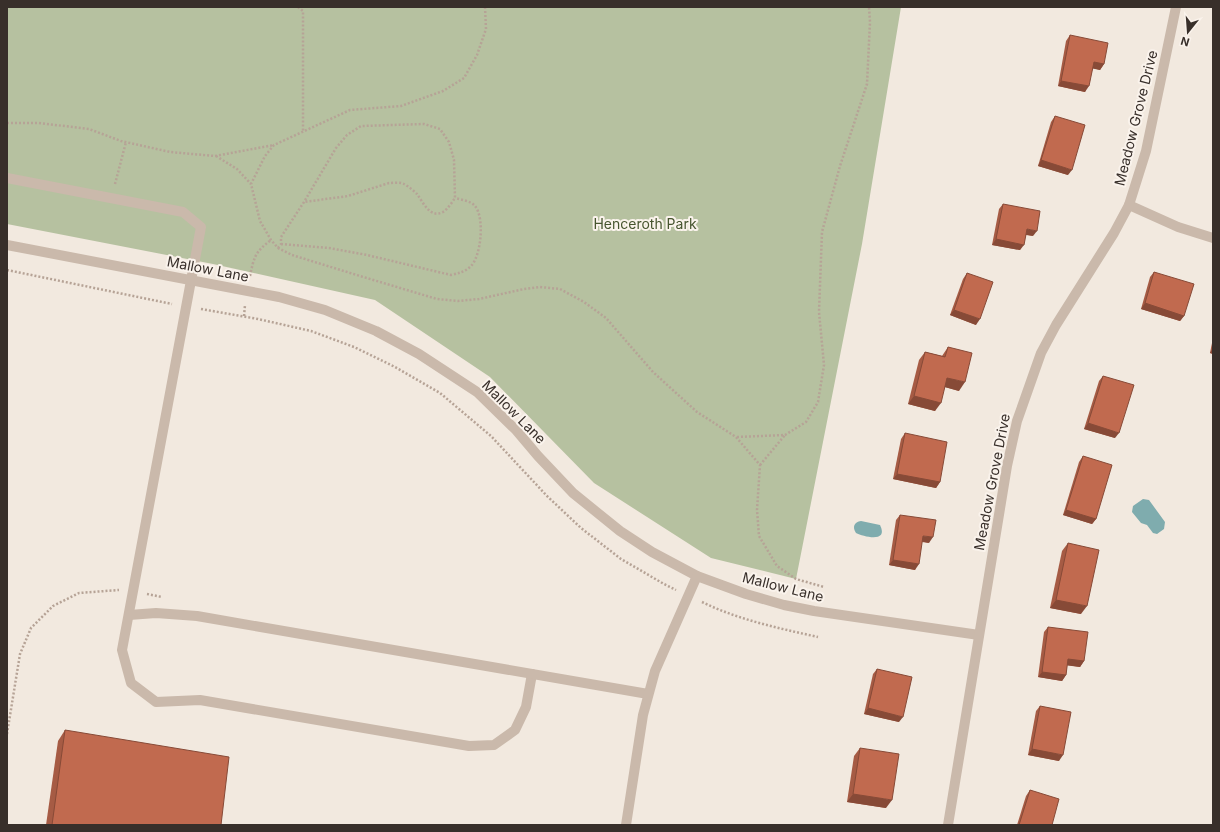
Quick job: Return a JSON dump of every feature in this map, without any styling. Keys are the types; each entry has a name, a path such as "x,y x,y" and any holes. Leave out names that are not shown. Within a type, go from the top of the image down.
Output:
{"street":[{"name":"Meadow Grove Drive","path":"948,825 1007,466 1018,421 1041,353 1056,325 1114,233 1129,205 1146,151 1176,7"},
{"path":"7,178 183,212 201,227 122,650 131,683 156,702 200,700 469,746 494,745 515,730 526,707 532,674"},
{"path":"1129,205 1178,227 1213,238"},
{"name":"Mallow Lane","path":"7,245 279,297 325,310 376,331 419,354 477,392 516,430 573,493 620,531 652,552 697,576 746,594 784,605 814,611 979,634"},
{"path":"626,825 643,715 648,694 658,663 697,576"},
{"path":"129,615 156,613 197,616 648,694"}],"path":[{"path":"298,7 303,12 303,132"},
{"path":"7,123 39,123 88,129 126,142 170,152 215,156 274,145 350,110 401,106 443,91 464,78 477,55 486,29 485,7"},
{"path":"824,587 796,579 778,566 759,536 757,510 760,465 785,435 806,422 818,402 824,365 819,312 822,232 840,166 867,84 870,22 869,7"},
{"path":"278,248 281,244 281,237 336,148 346,135 361,126 424,124 440,129 450,142 454,160 456,198 444,212 437,214 430,211 416,193 405,184 389,183 348,196 304,202"},
{"path":"112,198 126,142"},
{"path":"251,184 265,156 274,145"},
{"path":"215,156 237,169 251,184 260,221 271,240 278,248 292,255 438,299 458,301 479,299 540,287 560,289 584,302 606,318 653,372 697,412 736,437 760,465"},
{"path":"281,244 329,248 451,274 464,272 472,265 479,248 482,230 475,206 469,202 456,198"},
{"path":"7,270 258,319 312,331 354,347 396,367 440,393 491,436 547,496 581,528 621,559 664,584 715,609 744,619 818,637"},
{"path":"736,437 785,435"},
{"path":"7,734 20,654 31,628 53,606 79,593 116,589 164,597"}],"green space":[{"name":"Henceroth Park","path":"7,7 901,7 862,244 796,579 711,558 594,483 490,377 375,300 213,264 7,224"}],"water":[{"path":"1143,499 1149,500 1165,522 1164,529 1157,534 1153,533 1147,525 1141,523 1132,512 1133,506"},
{"path":"861,521 880,525 882,531 881,534 874,537 869,537 856,533 854,525"}],"building":[{"path":"1070,35 1108,43 1104,64 1094,62 1089,86 1061,81"},
{"path":"1055,116 1085,125 1072,170 1041,160"},
{"path":"1003,204 1040,211 1037,231 1027,229 1024,245 996,239"},
{"path":"1154,272 1194,284 1184,316 1145,303"},
{"path":"967,273 993,282 980,319 954,310"},
{"path":"948,347 972,353 965,382 947,378 941,403 914,396 925,352 945,357"},
{"path":"1103,376 1134,385 1119,433 1088,423"},
{"path":"905,433 947,442 940,482 897,474"},
{"path":"1083,456 1112,465 1096,519 1066,510"},
{"path":"900,515 936,520 933,537 923,536 919,564 893,560"},
{"path":"1068,543 1099,550 1087,606 1056,600"},
{"path":"1048,627 1088,632 1084,661 1068,659 1066,675 1042,672"},
{"path":"877,669 912,677 903,717 868,708"},
{"path":"1040,706 1071,712 1063,755 1032,749"},
{"path":"65,730 229,757 221,825 52,825"},
{"path":"860,748 899,754 892,800 853,794"},
{"path":"1030,790 1059,799 1052,825 1019,825"}]}
